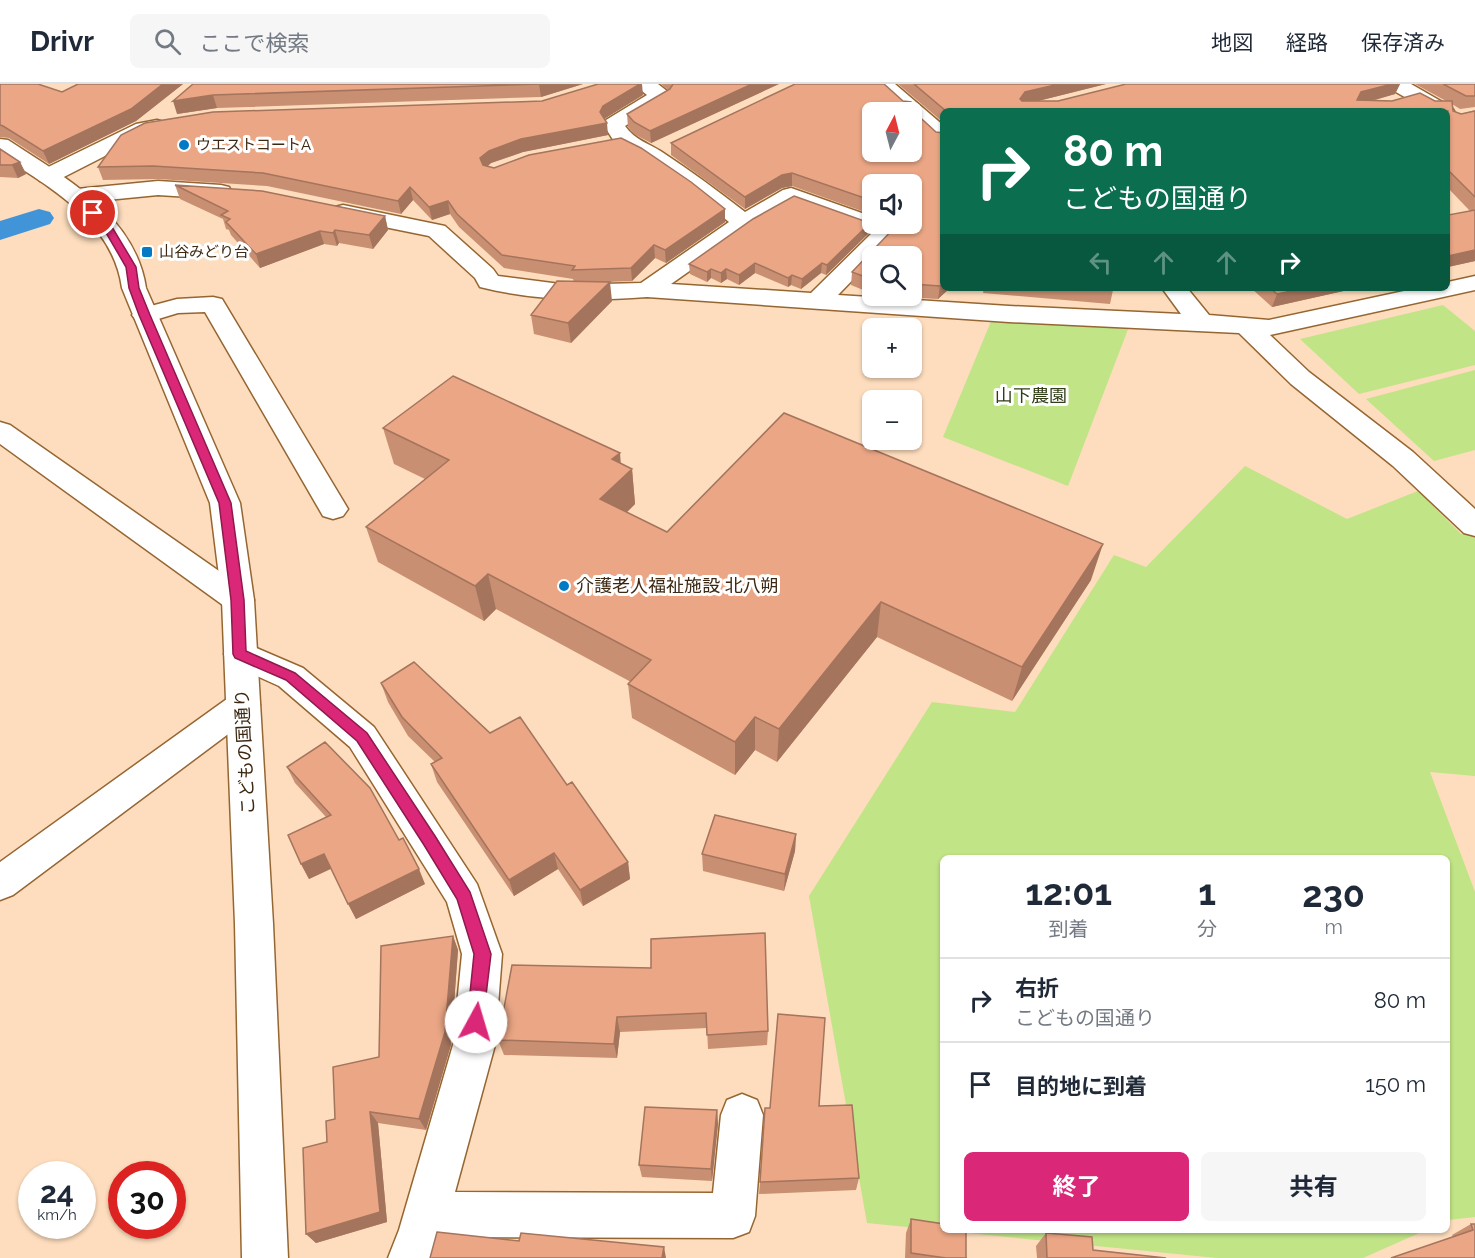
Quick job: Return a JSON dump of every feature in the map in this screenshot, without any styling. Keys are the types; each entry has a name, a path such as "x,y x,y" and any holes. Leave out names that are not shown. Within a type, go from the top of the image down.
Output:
{"street":[{"path":"643,84 662,95 613,124 625,141 651,154 701,188 744,222"},
{"path":"883,84 940,133"},
{"path":"1396,84 1441,108"},
{"path":"1386,105 1418,96"},
{"path":"48,176 173,114"},
{"path":"603,145 625,141"},
{"name":"こどもの国通り","path":"0,145 77,196 109,229 131,267 134,288 225,503 238,600 254,924 265,1258"},
{"path":"651,154 672,145"},
{"path":"77,196 158,188 245,194"},
{"path":"647,290 744,222 791,195 888,230 817,302"},
{"path":"324,207 437,231 484,274 489,282 531,291 589,294 647,290 1009,314 1201,322 1269,328 1438,291"},
{"path":"1450,288 1475,283"},
{"path":"1176,291 1201,322"},
{"path":"145,315 177,306 213,304 333,509"},
{"path":"1247,327 1300,378 1403,459 1475,526"},
{"path":"0,431 238,600"},
{"path":"240,654 291,677 362,737 464,897 482,954 474,1045 426,1214 411,1258"},
{"path":"0,884 243,705"},
{"path":"426,1214 733,1216 742,1115"}],"green space":[{"path":"1443,305 1475,331 1475,365 1359,394 1300,339"},
{"name":"山下農園","path":"992,319 1130,324 1068,486 943,437"},
{"path":"1475,370 1475,450 1434,461 1366,399"},
{"path":"1245,466 1347,519 1418,491 1461,534 1475,530 1475,776 1430,772 1475,892 1475,1217 1450,1220 1450,855 940,855 940,1230 867,1223 809,896 932,702 1015,712 1114,555 1146,567"},
{"path":"967,1233 1419,1233 1363,1258 1217,1258"}],"building":[{"path":"0,84 38,84 62,92 78,84 163,84 131,109 43,151 0,125"},
{"path":"193,84 541,84 213,95 173,101"},
{"path":"598,84 640,84 603,106 600,112 607,123 521,139 489,151 480,158 483,165 494,168 529,155 621,138 641,148 691,182 725,209 665,250 654,245 631,268 572,270 575,266 502,255 457,214 448,201 429,207 410,187 398,201 263,173 153,166 98,167 121,135 145,123 213,112 542,101"},
{"path":"673,84 752,84 650,131 634,122 627,114 670,89"},
{"path":"795,84 884,84 903,101 911,102 862,102 862,162 922,162 922,119 936,132 940,132 940,286 922,285 922,246 877,246 888,234 922,234 922,174 862,174 862,197 792,173 782,175 745,197 671,143"},
{"path":"914,84 1059,84 1025,92 1020,99 1022,101 1058,101 1126,84 1392,84 1361,92 1357,100 1392,101 1420,93 1435,101 1452,101 1453,111 1461,114 1475,111 1475,197 1450,172 1450,108 942,108"},
{"path":"1443,84 1475,84 1475,96 1466,96"},
{"path":"0,149 20,162 0,165"},
{"path":"175,185 262,191 385,216 369,235 335,230 333,233 320,231 256,254 226,222 230,219 221,215 228,211"},
{"path":"794,196 862,220 862,231 827,265 822,263 802,279 792,275 788,278 755,263 739,275 726,269 721,273 711,269 707,272 689,264 753,219"},
{"path":"1475,210 1475,250 1450,256 1450,215"},
{"path":"862,262 862,276 852,272"},
{"path":"557,281 610,282 568,323 531,315"},
{"path":"1274,291 1291,291 1277,294"},
{"path":"453,376 620,453 612,459 632,469 600,499 667,532 784,413 862,445 862,450 874,450 1103,544 1022,667 881,602 779,729 755,717 735,742 628,684 651,660 488,574 475,586 366,527 449,460 383,428"},
{"path":"414,662 490,733 520,717 567,785 572,782 628,862 580,890 554,853 509,880 431,764 442,758 402,717 381,683"},
{"path":"325,742 370,788 399,840 403,838 419,869 348,904 324,854 301,864 288,835 331,815 287,767"},
{"path":"715,815 796,834 785,874 702,854"},
{"path":"765,933 768,1031 707,1035 706,1013 617,1017 614,1044 498,1040 512,965 651,968 651,939"},
{"path":"453,936 445,1032 419,1119 370,1112 380,1212 306,1234 303,1148 327,1142 326,1121 335,1119 333,1067 379,1057 381,946"},
{"path":"778,1014 825,1018 819,1106 852,1105 859,1178 760,1182 765,1108 770,1108"},
{"path":"645,1107 717,1110 711,1169 639,1165"},
{"path":"911,1219 940,1223 940,1233 966,1233 966,1258 946,1258 911,1253"},
{"path":"1471,1224 1475,1224 1475,1258 1391,1258 1473,1230"},
{"path":"437,1232 519,1241 521,1233 664,1247 662,1258 430,1258"},
{"path":"1046,1233 1092,1237 1093,1250 1166,1258 1047,1258"}],"waterway":[{"path":"0,231 39,218"}],"place":[{"name":"ウエストコートA","path":"184,145"},
{"name":"山谷みどり台","path":"147,252"},
{"name":"介護老人福祉施設 北八朔","path":"564,586"}],"route":[{"path":"93,213 109,229 131,267 134,288 225,503 238,600 240,654 291,677 362,737 430,840 464,897 482,954 476,1022"}]}
